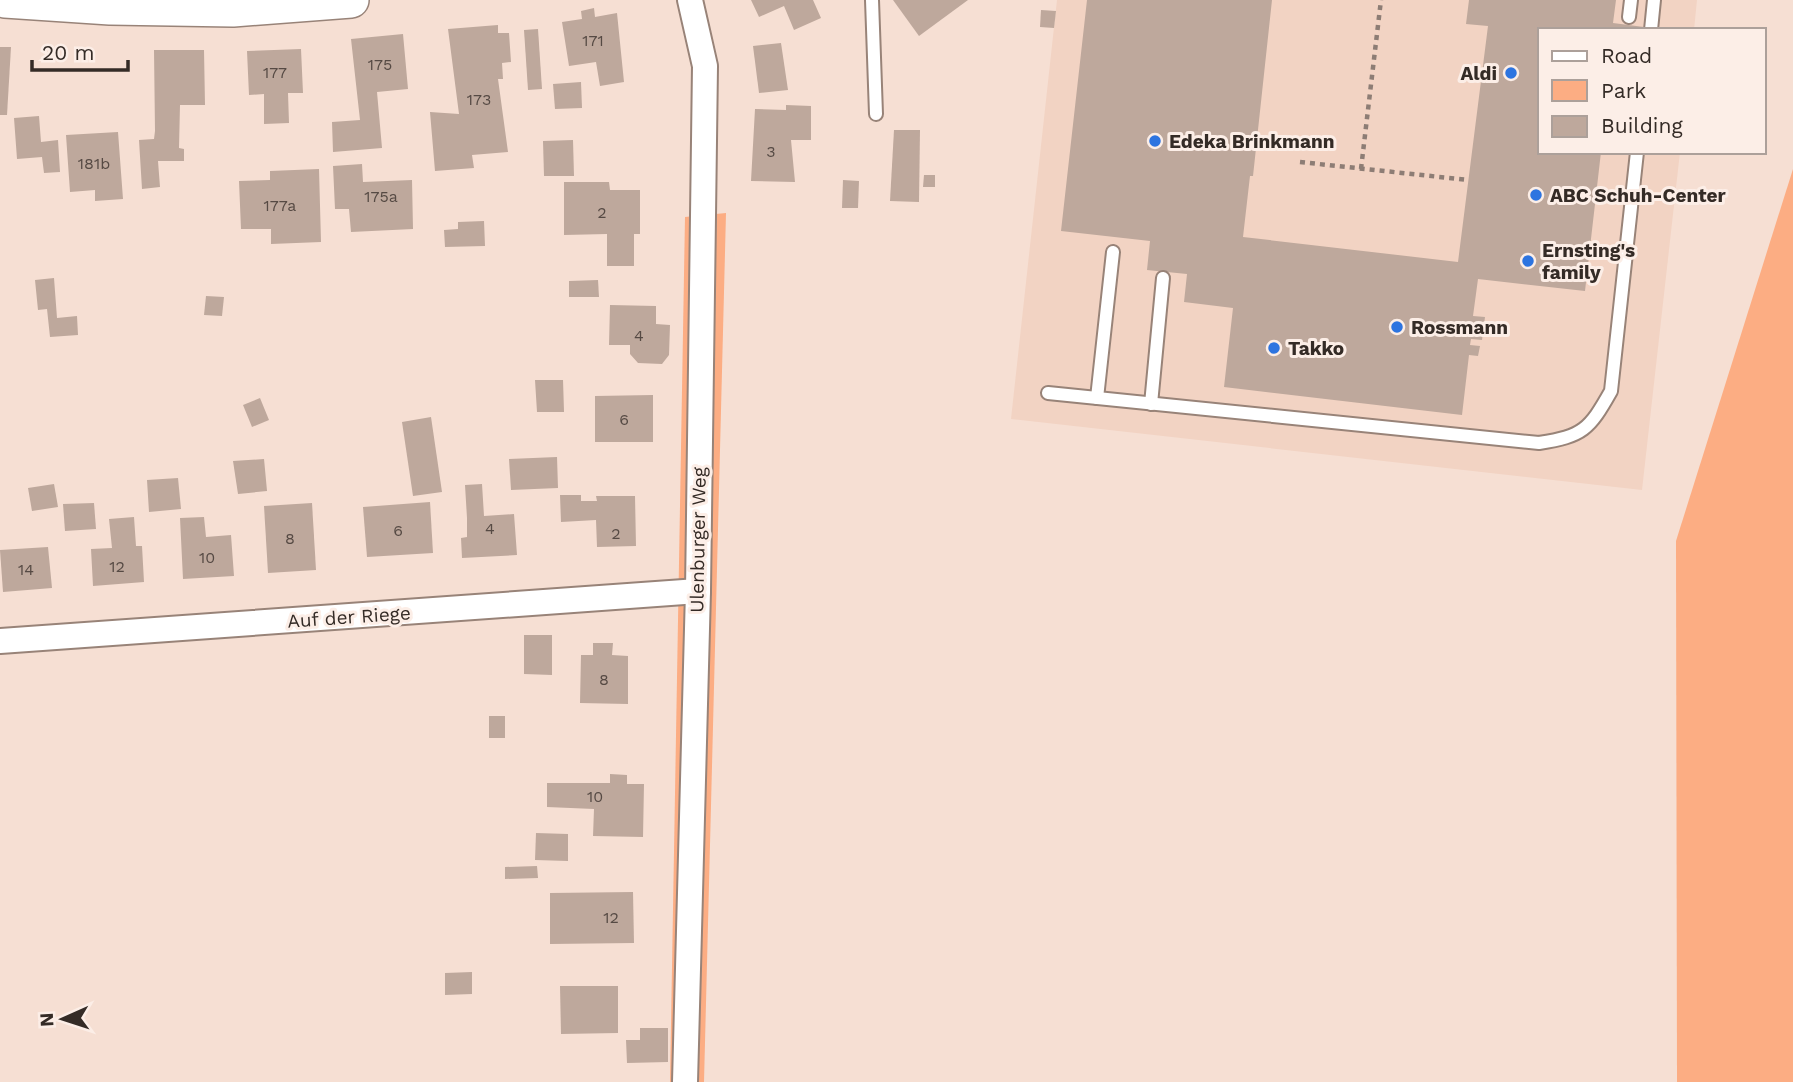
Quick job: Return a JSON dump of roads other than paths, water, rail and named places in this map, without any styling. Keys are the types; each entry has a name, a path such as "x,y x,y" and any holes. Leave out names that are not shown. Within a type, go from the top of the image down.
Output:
{"main road":[{"path":"5,0 110,7 233,9 334,1"}],"street":[{"name":"Ulenburger Weg","path":"685,1082 698,591 705,66 690,0"},
{"name":"Auf der Riege","path":"0,640 698,591"}],"lane":[{"path":"872,0 876,114"},
{"path":"1629,17 1631,0"},
{"path":"1651,28 1654,0"},
{"path":"1048,393 1539,443 1573,438 1597,417 1611,391 1637,154"},
{"path":"1097,398 1113,252"},
{"path":"1151,404 1163,278"}],"place":[{"name":"Aldi","path":"1511,73"},
{"name":"Edeka Brinkmann","path":"1155,141"},
{"name":"ABC Schuh-Center","path":"1536,195"},
{"name":"Ernsting's family","path":"1528,261"},
{"name":"Rossmann","path":"1397,327"},
{"name":"Takko","path":"1274,348"}]}
